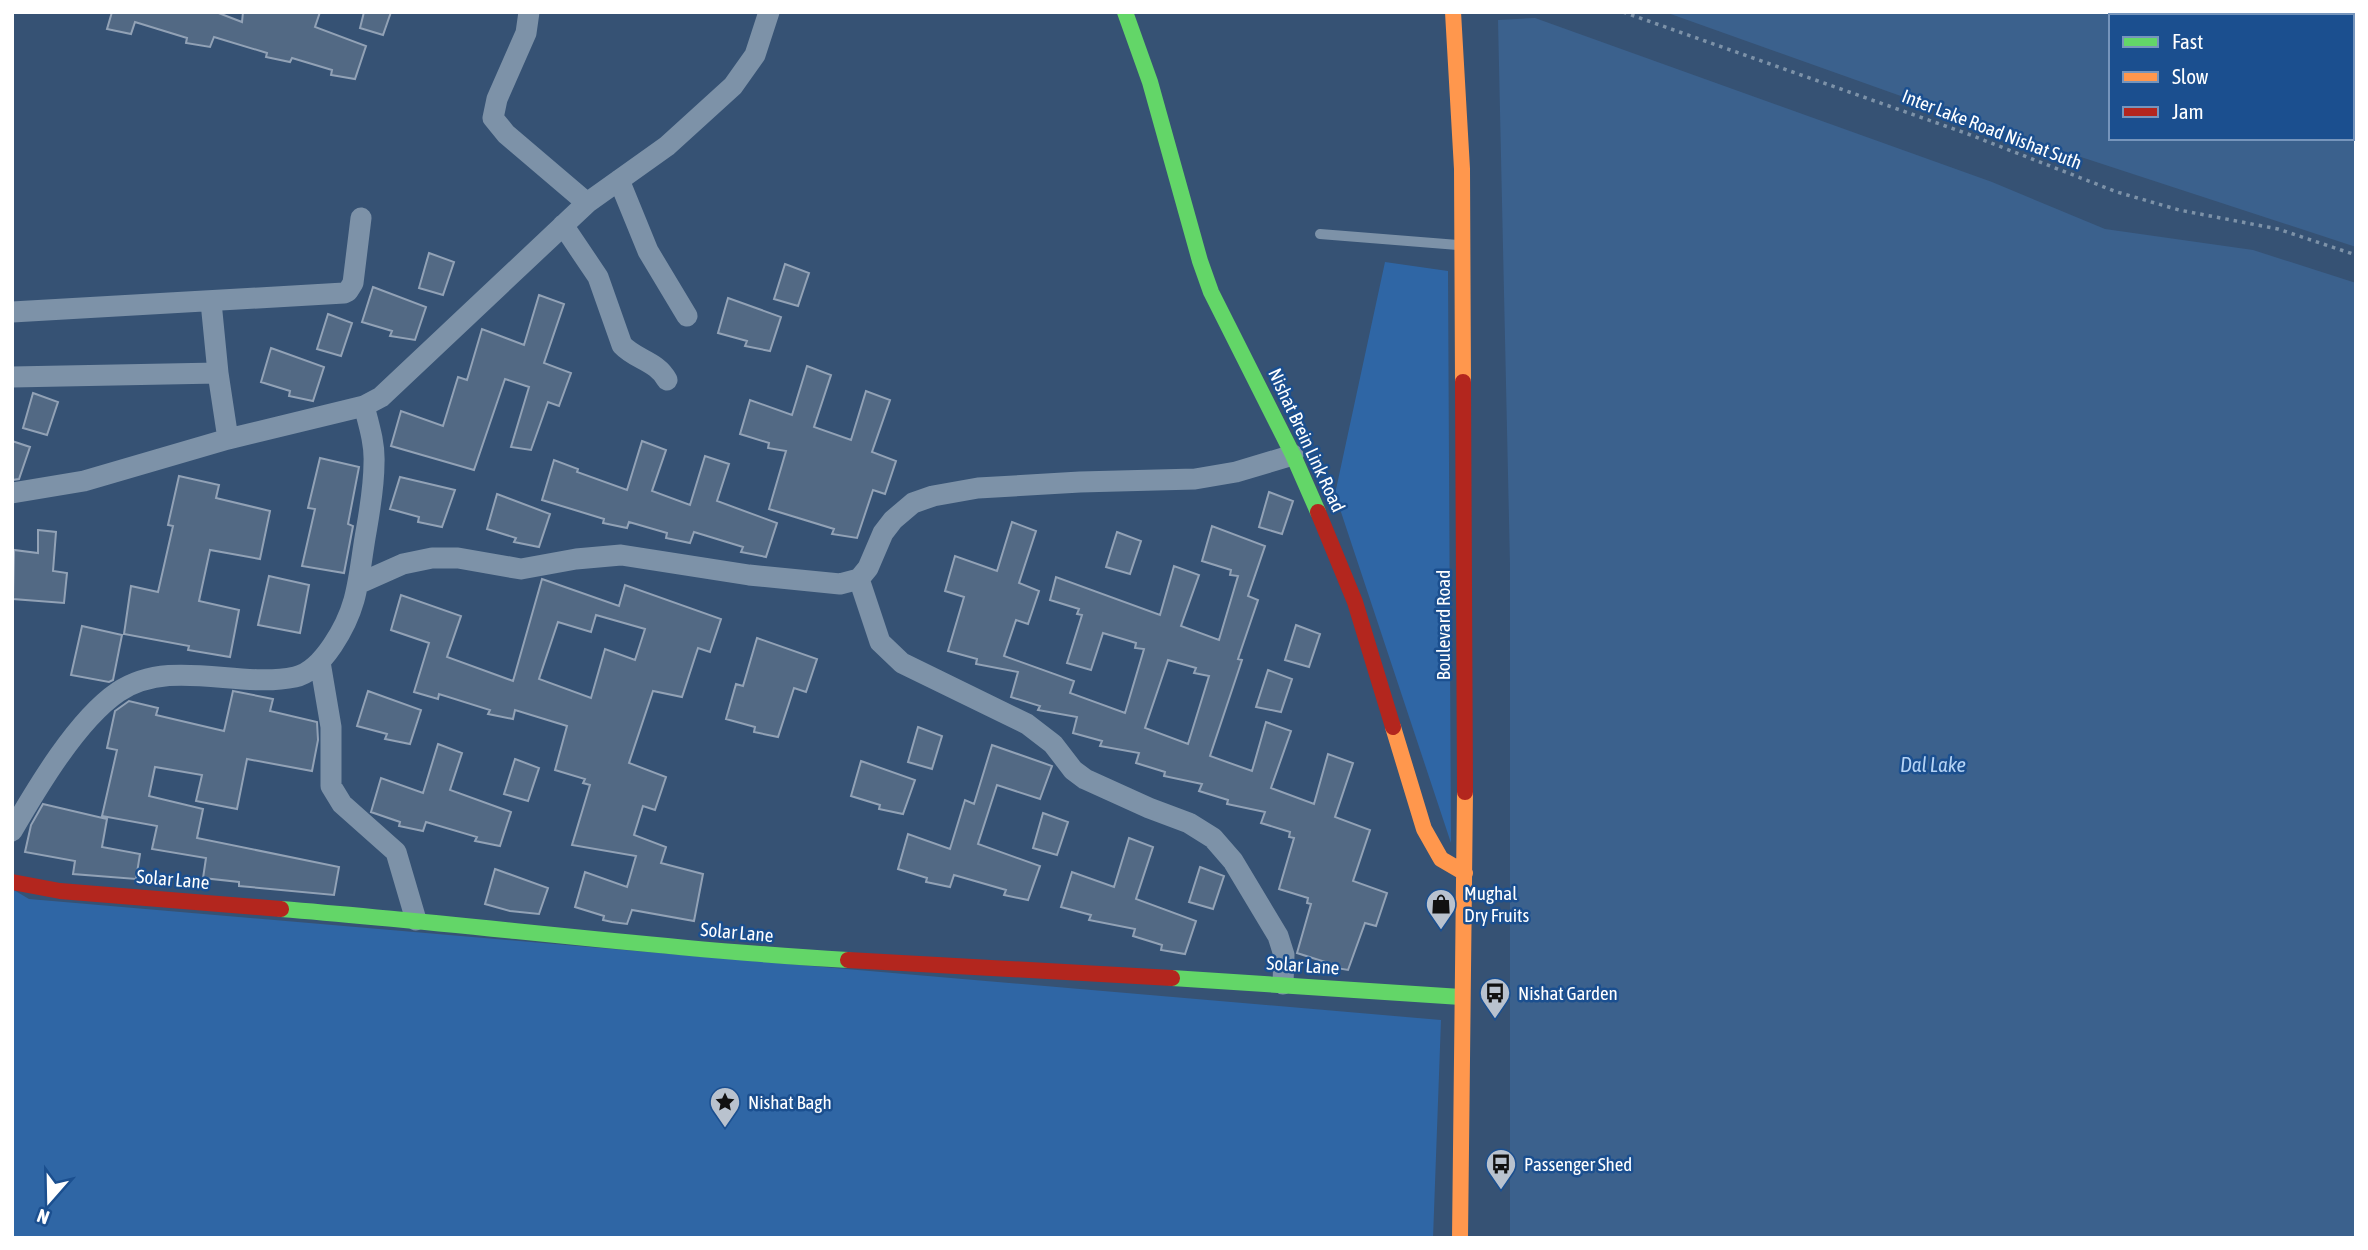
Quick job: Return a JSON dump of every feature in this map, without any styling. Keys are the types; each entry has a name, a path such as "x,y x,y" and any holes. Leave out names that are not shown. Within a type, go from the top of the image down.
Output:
{"street":[{"path":"529,12 526,33 497,99 493,118 506,134 587,203"},
{"name":"Nishat Brein Link Road","path":"1125,12 1150,82 1211,292 1293,455 1355,602 1424,829 1441,859 1465,873"},
{"name":"Boulevard Road","path":"1452,12 1462,169 1465,873 1461,996 1460,1238"},
{"path":"12,493 84,481 228,439 364,406 387,391 587,203 667,146 733,86 755,55 767,13"},
{"path":"619,180 648,251 687,316"},
{"path":"12,312 339,294 348,291 353,283 361,218"},
{"path":"563,225 598,277 622,345 660,368 667,380"},
{"path":"211,302 228,439"},
{"path":"12,377 218,373"},
{"path":"12,831 68,746 92,716 118,692 151,679 180,675 250,679 298,676 320,662 336,639 354,602 358,584 373,486 374,461 371,432 364,406"},
{"path":"358,584 402,564 432,558 457,558 521,569 576,559 621,555 749,575 840,584 859,579 868,568 883,533 893,520 913,503 933,496 1016,486 1195,479 1236,472 1293,455"},
{"path":"859,579 880,642 902,663 1027,724 1053,744 1073,770 1085,779 1189,823 1213,838 1233,861 1278,936 1284,955 1283,984"},
{"path":"320,662 331,727 331,786 342,804 396,852 416,920"},
{"name":"Solar Lane","path":"12,883 60,891 416,920 740,954 1461,996"}],"lane":[{"path":"1320,234 1461,245"}],"path":[{"name":"Inter Lake Road Nishat Suth","path":"1623,12 1968,134 2117,192 2179,210 2278,229 2356,255"}],"shaded area":[{"path":"1385,262 1448,271 1451,843 1335,494"},
{"name":"Nishat Bagh","path":"12,889 29,899 1441,1020 1433,1238 12,1238"}],"water":[{"path":"1665,12 2356,12 2356,247 1971,121"},
{"name":"Dal Lake","path":"1535,18 1992,182 2105,229 2253,250 2356,283 2356,1238 1510,1238 1510,565 1498,20"}],"building":[{"path":"112,12 216,12 242,22 243,12 320,12 315,27 366,46 355,79 331,75 332,70 292,58 290,62 266,57 267,53 214,37 210,47 186,43 187,38 135,22 131,34 107,29"},
{"path":"364,12 391,12 383,35 360,28"},
{"path":"429,253 454,262 443,295 419,288"},
{"path":"785,264 809,273 798,306 774,299"},
{"path":"373,287 426,307 415,340 390,336 392,331 362,322"},
{"path":"539,295 564,304 544,363 571,373 559,406 548,402 531,450 511,447 529,387 505,379 474,470 391,446 401,411 443,426 458,377 467,380 482,329 524,345"},
{"path":"728,298 781,317 770,351 745,346 747,341 718,333"},
{"path":"328,314 352,323 341,356 317,349"},
{"path":"271,348 324,367 313,401 289,396 290,391 261,382"},
{"path":"807,366 831,375 814,427 851,440 866,391 890,400 872,452 896,461 885,494 873,490 857,538 832,534 834,529 769,509 786,451 768,448 769,443 740,434 750,400 792,415"},
{"path":"33,393 58,402 47,435 23,428"},
{"path":"12,441 30,447 19,479 12,480"},
{"path":"642,441 666,450 652,491 690,505 705,456 729,464 717,501 777,523 766,557 741,552 743,547 694,532 690,543 666,538 667,533 629,522 627,528 603,523 604,519 542,500 554,460 578,469 577,472 627,490"},
{"path":"320,458 359,467 348,524 353,526 344,573 302,566 315,509 308,508"},
{"path":"179,476 219,485 216,498 270,511 260,559 210,550 199,601 239,610 230,657 124,634 131,586 158,592 173,526 168,525"},
{"path":"400,477 455,490 442,527 418,522 419,517 390,509"},
{"path":"1269,492 1293,501 1282,534 1259,527"},
{"path":"497,494 550,514 539,547 514,542 516,538 487,529"},
{"path":"1012,522 1036,531 1019,583 1039,591 1028,624 1016,620 1004,656 1074,681 1070,693 1125,713 1144,649 1135,648 1136,643 1103,633 1091,670 1067,663 1082,615 1077,614 1079,609 1050,600 1056,577 1160,615 1174,566 1199,575 1181,626 1219,640 1238,576 1230,575 1231,570 1202,561 1212,526 1265,546 1248,596 1258,600 1238,659 1242,660 1210,756 1252,771 1266,722 1291,731 1271,788 1314,804 1328,754 1353,763 1335,817 1370,830 1353,881 1387,893 1376,926 1365,923 1348,970 1324,966 1325,962 1297,953 1311,904 1307,903 1308,898 1279,889 1294,838 1289,837 1290,832 1261,823 1265,812 1227,804 1228,800 1199,791 1202,784 1164,776 1165,772 1136,763 1139,753 1100,746 1102,741 1073,733 1077,717 1038,710 1040,706 1011,697 1018,672 976,664 977,659 948,651 964,597 945,591 955,556 997,571","holes":["1168,660 1196,668 1194,673 1209,676 1188,744 1145,728"]},
{"path":"38,530 56,532 53,571 67,573 64,603 13,599 14,550 38,553"},
{"path":"1117,532 1141,541 1130,574 1106,567"},
{"path":"269,576 309,585 300,633 258,625"},
{"path":"542,579 619,606 625,585 721,619 710,652 698,648 682,697 653,691 629,763 666,777 655,810 643,806 634,835 666,847 661,863 703,874 694,921 632,910 627,924 603,920 604,916 575,907 585,872 627,887 636,856 572,845 590,785 583,783 585,779 555,770 567,726 515,710 513,719 488,714 490,710 439,694 438,699 414,692 429,643 391,630 401,595 461,616 447,657 513,681","holes":["596,615 645,629 635,660 605,649 591,698 539,679 558,622 591,632"]},
{"path":"1296,625 1320,634 1309,667 1285,660"},
{"path":"82,626 122,635 113,680 109,682 71,675"},
{"path":"757,638 817,659 806,692 794,688 778,737 754,732 755,727 726,719 736,684 743,686"},
{"path":"1268,670 1292,679 1281,712 1256,707"},
{"path":"233,691 273,699 270,711 317,722 318,740 312,771 247,759 237,809 196,801 202,775 155,767 149,796 203,809 197,838 339,867 334,895 239,886 239,882 203,878 206,858 152,849 157,826 102,816 117,750 107,748 115,711 129,701 158,708 156,715 224,731"},
{"path":"368,691 421,710 410,744 385,739 387,734 357,726"},
{"path":"918,727 942,736 932,769 908,762"},
{"path":"438,744 462,753 450,790 511,812 500,846 475,841 477,837 426,822 423,831 399,826 400,822 371,812 381,778 423,793"},
{"path":"992,745 1052,766 1040,799 997,785 978,844 1040,866 1028,900 1004,895 1006,890 954,875 950,887 926,882 927,878 898,869 908,834 950,849 965,800 974,804"},
{"path":"515,759 539,768 528,801 504,794"},
{"path":"861,761 915,780 903,814 879,809 880,805 851,796"},
{"path":"43,804 107,819 102,847 140,854 136,879 73,874 75,861 25,852 31,825"},
{"path":"1043,813 1068,822 1057,855 1033,848"},
{"path":"1129,838 1153,847 1136,899 1196,921 1185,954 1161,950 1162,945 1133,936 1135,929 1089,920 1091,915 1061,907 1072,872 1114,887"},
{"path":"1200,867 1224,876 1213,909 1189,902"},
{"path":"495,869 548,888 539,914 510,911 485,904"}],"traffic: fast":[{"path":"1125,12 1150,82 1211,292 1293,455 1318,512"},
{"path":"281,909 706,950 848,960"},
{"path":"1172,978 1461,997"}],"traffic: slow":[{"path":"1453,12 1462,169 1463,382"},
{"path":"1393,727 1424,829 1441,859 1465,873"},
{"path":"1460,1238 1465,792"}],"traffic: jam":[{"path":"1463,382 1465,792"},
{"path":"1318,512 1355,602 1393,727"},
{"path":"12,882 60,891 281,909"},
{"path":"848,960 1172,978"}],"place":[{"name":"Mughal Dry Fruits","path":"1441,931"},
{"name":"Nishat Garden","path":"1495,1020"},
{"name":"Nishat Bagh","path":"725,1129"},
{"name":"Passenger Shed","path":"1501,1191"}]}
